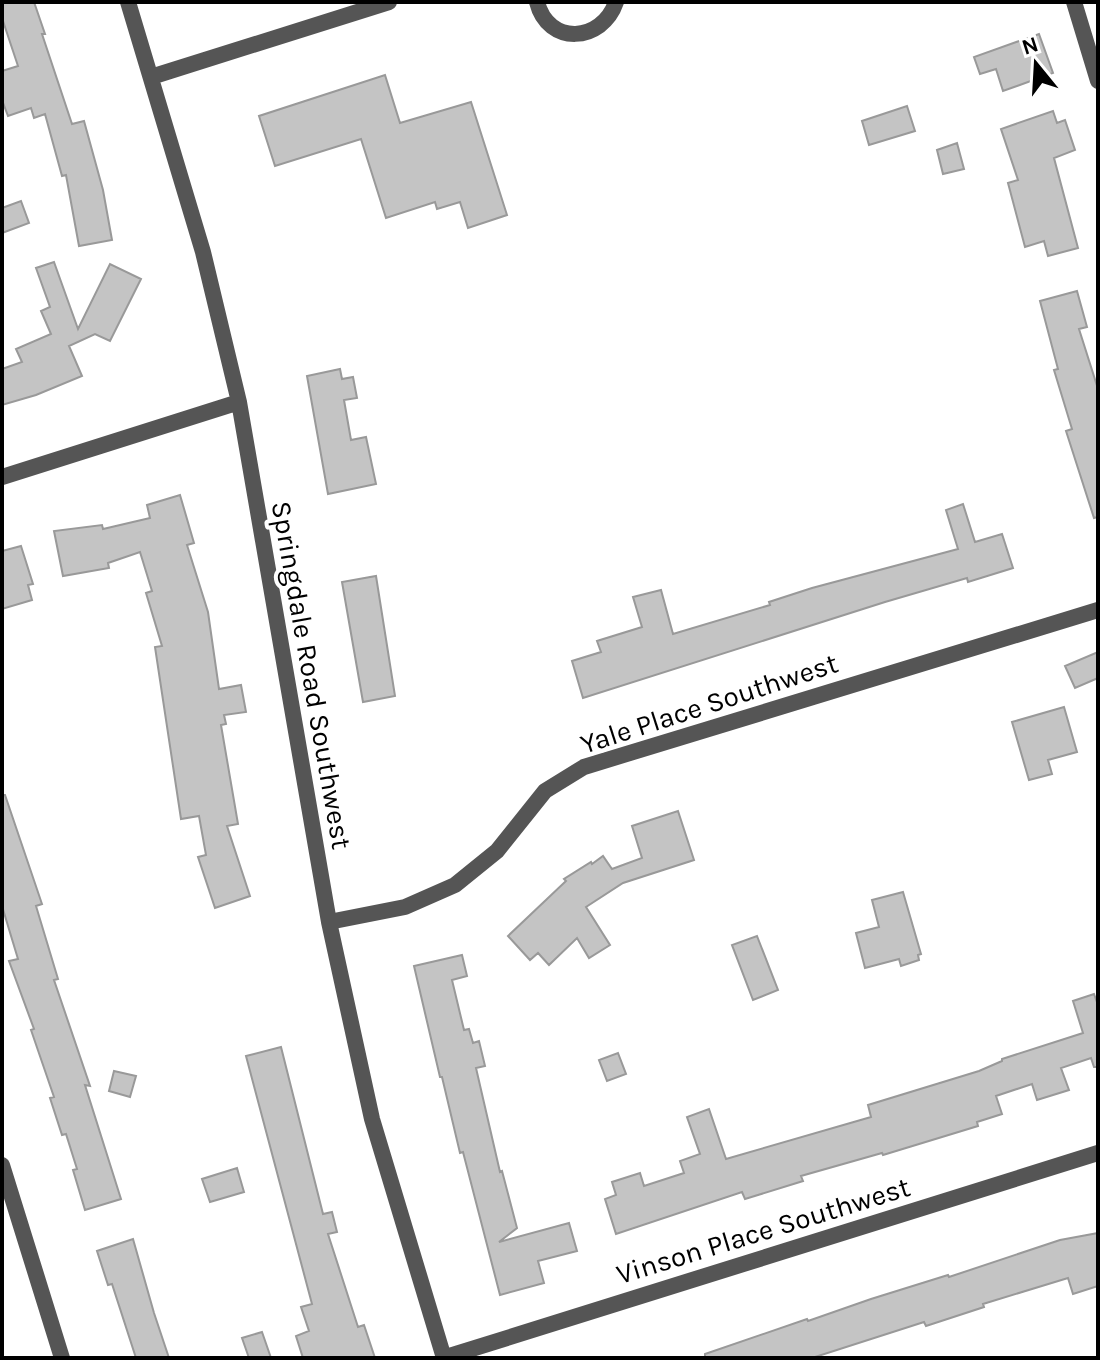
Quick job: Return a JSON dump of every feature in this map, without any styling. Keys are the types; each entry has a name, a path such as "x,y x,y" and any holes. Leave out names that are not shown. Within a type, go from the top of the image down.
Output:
{"street":[{"name":"Springdale Road Southwest","path":"128,2 203,252 239,402 329,922 372,1119 444,1358"},
{"path":"151,77 389,2"},
{"path":"537,2 552,26 573,34 596,30 612,14 616,2"},
{"path":"1074,2 1098,81"},
{"path":"2,477 239,402"},
{"name":"Yale Place Southwest","path":"329,922 405,907 455,885 497,851 545,791 584,767 1098,610"},
{"name":"Vinson Place Southwest","path":"444,1358 1098,1153"},
{"path":"2,1165 62,1358"}],"building":[{"path":"2,2 34,2 72,124 84,121 103,190 112,240 79,246 66,175 62,176 45,114 34,118 31,108 8,116 2,100 2,71 18,66 2,18"},
{"path":"1039,34 1053,73 1003,91 996,69 980,74 974,57"},
{"path":"385,75 400,123 471,102 507,215 468,228 460,202 437,209 435,202 386,218 361,139 275,166 259,116"},
{"path":"907,106 915,131 869,145 862,121"},
{"path":"1053,111 1057,123 1065,120 1075,150 1054,158 1078,248 1048,256 1044,241 1025,247 1008,183 1018,180 1001,129"},
{"path":"957,143 964,169 943,174 937,150"},
{"path":"21,201 29,223 2,233 2,208"},
{"path":"54,262 78,329 110,264 141,279 110,341 95,334 69,346 82,376 2,405 2,369 22,362 16,349 51,334 41,311 50,307 36,268"},
{"path":"1077,291 1087,327 1079,329 1098,389 1098,517 1094,518 1066,431 1072,429 1054,370 1058,369 1040,301"},
{"path":"340,369 342,379 353,377 357,398 344,400 351,440 366,437 376,484 328,494 307,376"},
{"path":"180,495 194,543 187,545 208,612 219,689 241,685 246,712 224,715 226,724 221,725 238,824 227,826 250,896 215,908 198,857 206,855 199,816 181,819 155,647 162,646 146,593 152,591 140,552 108,563 109,568 63,576 54,531 102,525 103,529 150,518 147,505"},
{"path":"963,504 975,542 1002,534 1013,568 885,602 583,698 572,661 601,652 597,641 642,627 633,597 661,590 673,634 770,605 769,602 812,588 958,549 946,510"},
{"path":"21,546 33,584 28,585 32,600 2,609 2,551"},
{"path":"376,576 395,696 363,702 342,582"},
{"path":"1098,652 1098,678 1075,688 1065,666"},
{"path":"1064,707 1077,752 1048,760 1052,774 1029,780 1012,722"},
{"path":"2,795 5,795 42,904 36,906 58,979 54,980 90,1086 85,1085 121,1199 85,1210 73,1170 77,1169 66,1134 62,1135 50,1098 54,1097 31,1030 34,1029 9,961 18,959 2,906"},
{"path":"678,811 694,860 623,883 586,907 610,945 589,958 577,938 549,965 538,953 530,960 508,936 566,881 564,879 591,862 603,856 612,869 642,858 632,826"},
{"path":"903,892 921,954 918,955 919,960 901,966 899,959 865,968 856,933 879,927 872,900"},
{"path":"757,936 778,990 753,1000 732,945"},
{"path":"462,955 467,976 452,980 464,1030 469,1029 473,1043 479,1041 485,1066 476,1068 500,1172 517,1228 499,1242 569,1223 577,1251 538,1261 544,1283 500,1295 440,1077 414,966"},
{"path":"1094,994 1098,1005 1098,1067 1094,1067 1091,1058 1061,1068 1069,1090 1037,1100 1032,1084 996,1096 1002,1114 977,1122 978,1126 801,1176 803,1181 745,1199 742,1192 616,1234 605,1199 616,1195 612,1182 640,1173 644,1186 684,1173 680,1161 700,1154 687,1117 709,1109 726,1159 871,1117 868,1105 979,1071 1002,1059 1083,1033 1073,1001"},
{"path":"281,1047 323,1214 332,1212 337,1232 328,1234 358,1327 364,1325 375,1358 303,1358 296,1336 309,1331 301,1307 312,1304 246,1056"},
{"path":"618,1053 626,1074 607,1081 599,1060"},
{"path":"114,1071 136,1076 130,1097 109,1091"},
{"path":"237,1168 244,1192 210,1202 202,1179"},
{"path":"1098,1233 1098,1286 1073,1294 1068,1278 983,1304 984,1307 926,1326 924,1322 812,1358 705,1358 705,1354 807,1319 1060,1240"},
{"path":"133,1239 169,1358 136,1358 112,1284 108,1285 97,1251"},
{"path":"262,1332 271,1358 249,1358 242,1338"}]}
